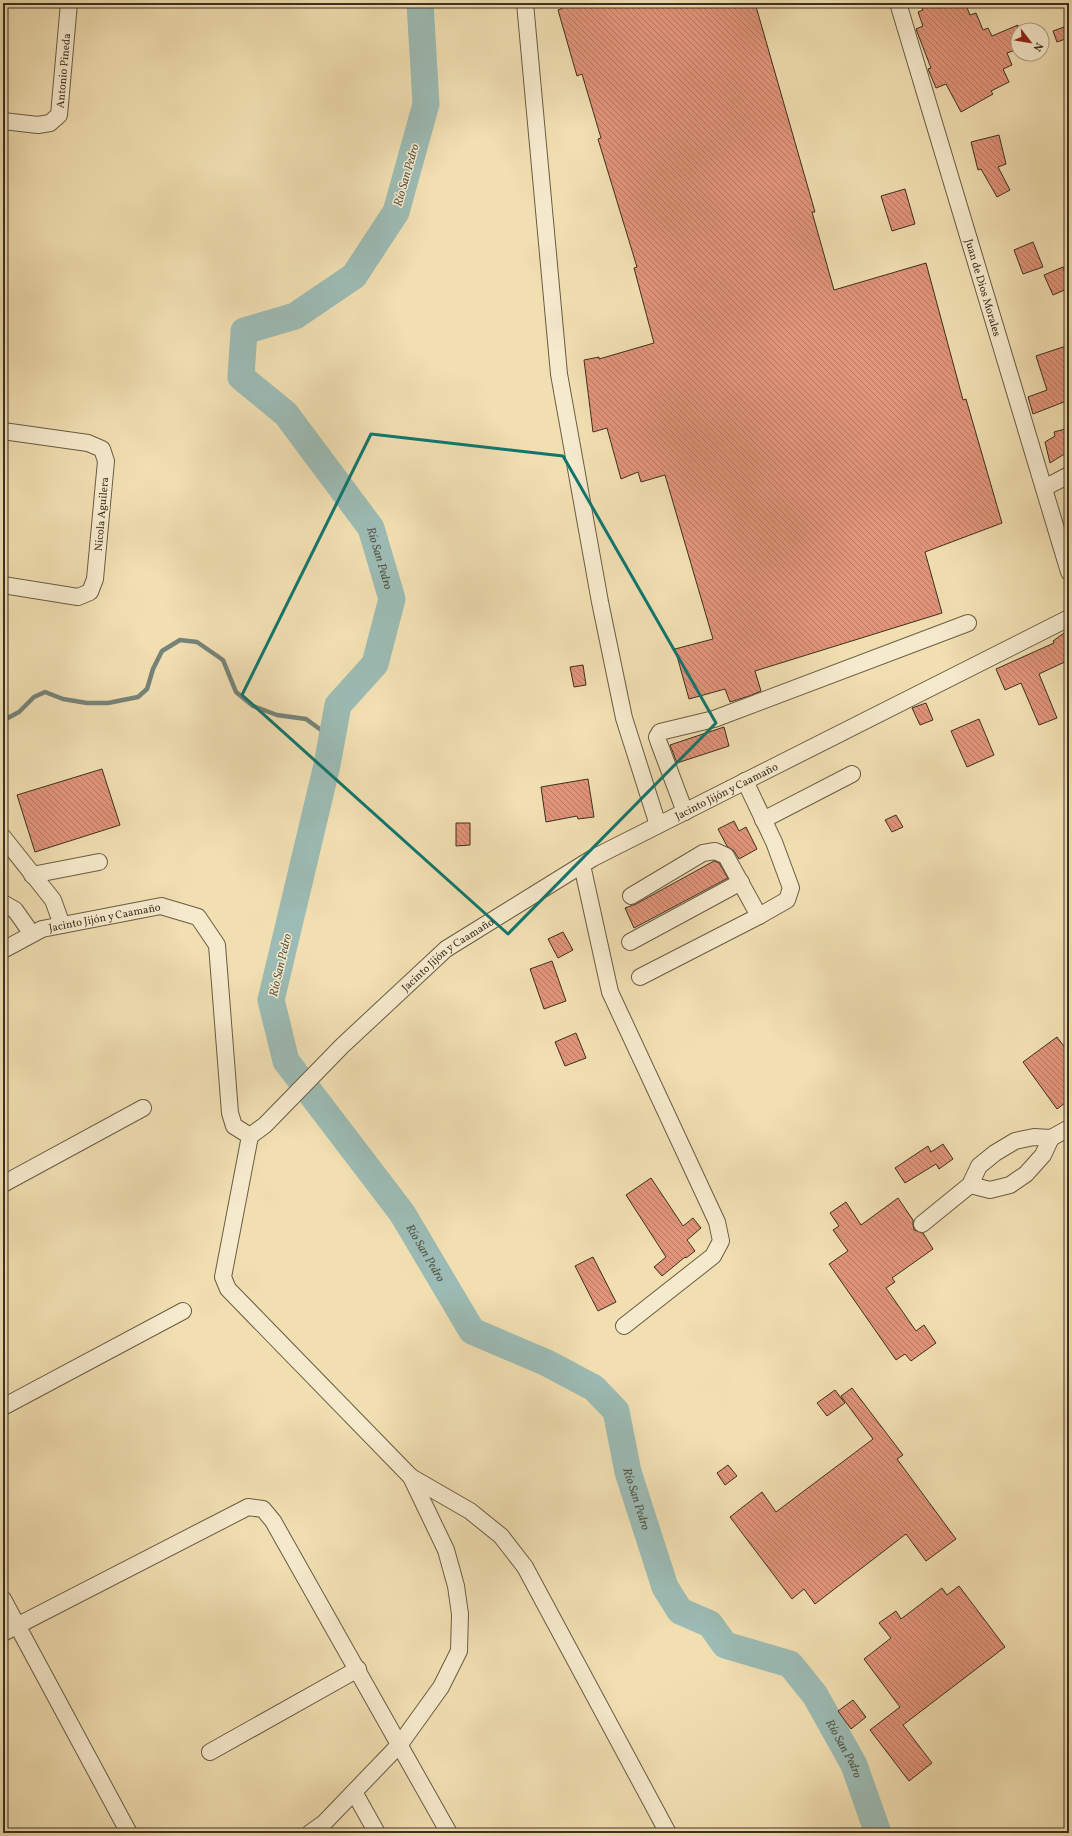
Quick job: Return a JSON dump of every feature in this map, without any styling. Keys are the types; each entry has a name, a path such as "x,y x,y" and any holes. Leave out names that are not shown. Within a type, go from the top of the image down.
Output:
{"street":[{"name":"Antonio Pineda","path":"3,121 38,125 50,123 59,114 69,3"},
{"path":"525,3 559,374 600,602 624,718 658,825"},
{"name":"Juan de Dios Morales","path":"898,3 1069,572"},
{"name":"Nicola Aguilera","path":"3,431 88,443 102,449 106,461 95,579 90,592 78,597 3,585"},
{"path":"1044,488 1069,475"},
{"name":"Jacinto Jijón y Caamaño","path":"3,950 42,929 161,906 198,917 217,945 230,1113 234,1126 250,1136 265,1125 342,1046 446,949 582,865 658,825 1069,618"},
{"path":"685,812 658,743 657,737 660,732 714,719 968,623"},
{"path":"762,820 852,774"},
{"path":"640,976 760,916 787,900 791,888 774,842 762,820 745,781"},
{"path":"3,837 53,900 62,925"},
{"path":"631,896 703,853 715,851 726,856 760,916"},
{"path":"32,875 99,862"},
{"path":"582,865 610,992 717,1222 721,1241 713,1256 624,1326"},
{"path":"630,942 741,882"},
{"path":"3,903 15,910 32,934"},
{"path":"3,1184 143,1108"},
{"path":"922,1224 970,1185 979,1166 995,1153 1015,1141 1034,1137 1051,1138 1069,1128"},
{"path":"250,1136 223,1277 228,1289 410,1477 470,1511 501,1536 525,1567 668,1833"},
{"path":"970,1185 990,1190 1010,1185 1026,1174 1043,1155 1051,1138"},
{"path":"3,1407 183,1311"},
{"path":"310,1833 324,1823 400,1744 441,1687 459,1651 460,1614 456,1586 446,1550 410,1477"},
{"path":"3,1632 248,1507 263,1509 273,1521 358,1669 449,1833"},
{"path":"3,1599 129,1833"},
{"path":"210,1752 358,1669"},
{"path":"354,1792 377,1833"}],"highlighted area":[{"path":"371,434 563,456 716,723 508,934 242,695"}],"building":[{"path":"561,3 755,3 815,212 812,212 834,290 926,263 963,400 966,399 1002,523 925,552 942,613 755,671 761,691 749,696 730,702 725,689 689,699 675,649 713,639 665,475 641,482 638,472 621,479 607,428 593,432 584,360 599,357 599,359 654,343 634,268 637,267 598,139 601,138 582,74 577,76 558,10 563,8"},
{"path":"919,3 965,3 970,15 976,13 983,30 988,28 992,36 1010,28 1010,52 1007,53 1012,65 1003,69 1009,82 991,91 993,94 961,112 946,84 936,88 928,69 931,68 916,29 923,26 918,12 923,10"},
{"path":"1064,27 1068,38 1057,42 1053,31"},
{"path":"999,135 1006,164 998,167 1010,190 997,197 981,169 978,170 971,142"},
{"path":"905,189 915,224 892,231 881,196"},
{"path":"1033,242 1043,267 1023,274 1014,250"},
{"path":"1063,267 1069,282 1069,288 1053,295 1044,275"},
{"path":"1069,345 1069,400 1033,414 1028,397 1047,390 1036,356"},
{"path":"1069,428 1069,441 1064,442 1066,453 1050,463 1045,442 1055,436 1054,432"},
{"path":"1064,633 1069,641 1069,660 1039,674 1057,718 1039,725 1021,683 1005,690 996,669 1054,643 1053,641"},
{"path":"583,665 586,685 574,687 570,667"},
{"path":"926,703 933,720 920,725 912,708"},
{"path":"979,719 994,755 967,767 951,731"},
{"path":"724,727 729,746 677,763 670,745"},
{"path":"102,769 120,825 35,852 17,795"},
{"path":"588,779 594,817 578,819 577,816 546,822 541,787"},
{"path":"896,815 903,827 892,832 885,820"},
{"path":"734,821 739,831 746,827 757,849 739,859 734,851 727,846 718,829"},
{"path":"456,823 470,823 470,845 456,846"},
{"path":"714,861 719,863 728,878 634,928 625,908 636,904"},
{"path":"563,932 573,950 558,958 548,939"},
{"path":"552,961 566,1001 544,1009 530,969"},
{"path":"576,1033 586,1058 565,1066 555,1042"},
{"path":"1057,1037 1069,1053 1069,1100 1057,1109 1023,1062"},
{"path":"943,1144 953,1159 939,1169 936,1164 905,1183 895,1168 928,1146 931,1152"},
{"path":"651,1178 683,1226 693,1218 701,1228 687,1240 695,1251 686,1258 685,1257 662,1276 654,1267 666,1257 626,1195"},
{"path":"898,1198 913,1220 914,1230 923,1233 933,1249 892,1278 895,1282 886,1288 916,1331 924,1325 936,1343 911,1361 905,1354 896,1360 829,1264 848,1251 833,1230 839,1226 830,1213 846,1202 861,1225"},
{"path":"593,1257 616,1302 598,1311 575,1266"},
{"path":"852,1388 903,1455 897,1459 956,1539 926,1561 906,1534 815,1604 804,1589 792,1599 730,1517 762,1492 776,1512 873,1439 841,1396"},
{"path":"835,1390 845,1403 827,1416 817,1403"},
{"path":"728,1465 737,1476 725,1485 717,1473"},
{"path":"959,1586 1005,1647 903,1725 932,1763 909,1781 870,1730 900,1707 864,1659 891,1638 879,1623 896,1611 901,1619 942,1588 947,1595"},
{"path":"853,1700 866,1717 851,1729 838,1711"}],"waterway":[{"name":"Río San Pedro","path":"420,3 426,104 396,212 354,276 295,316 244,331 241,377 286,414 371,528 392,599 375,664 338,705 327,765 271,1000 286,1061 402,1213 472,1331 547,1363 594,1388 616,1411 628,1472 665,1587 680,1611 710,1624 725,1645 790,1664 815,1695 854,1765 878,1833"},
{"path":"3,718 6,719 19,712 34,697 45,692 63,699 87,703 108,703 138,697 147,689 153,669 162,651 180,640 197,642 223,660 236,692 253,706 277,715 306,719 332,738"}]}
